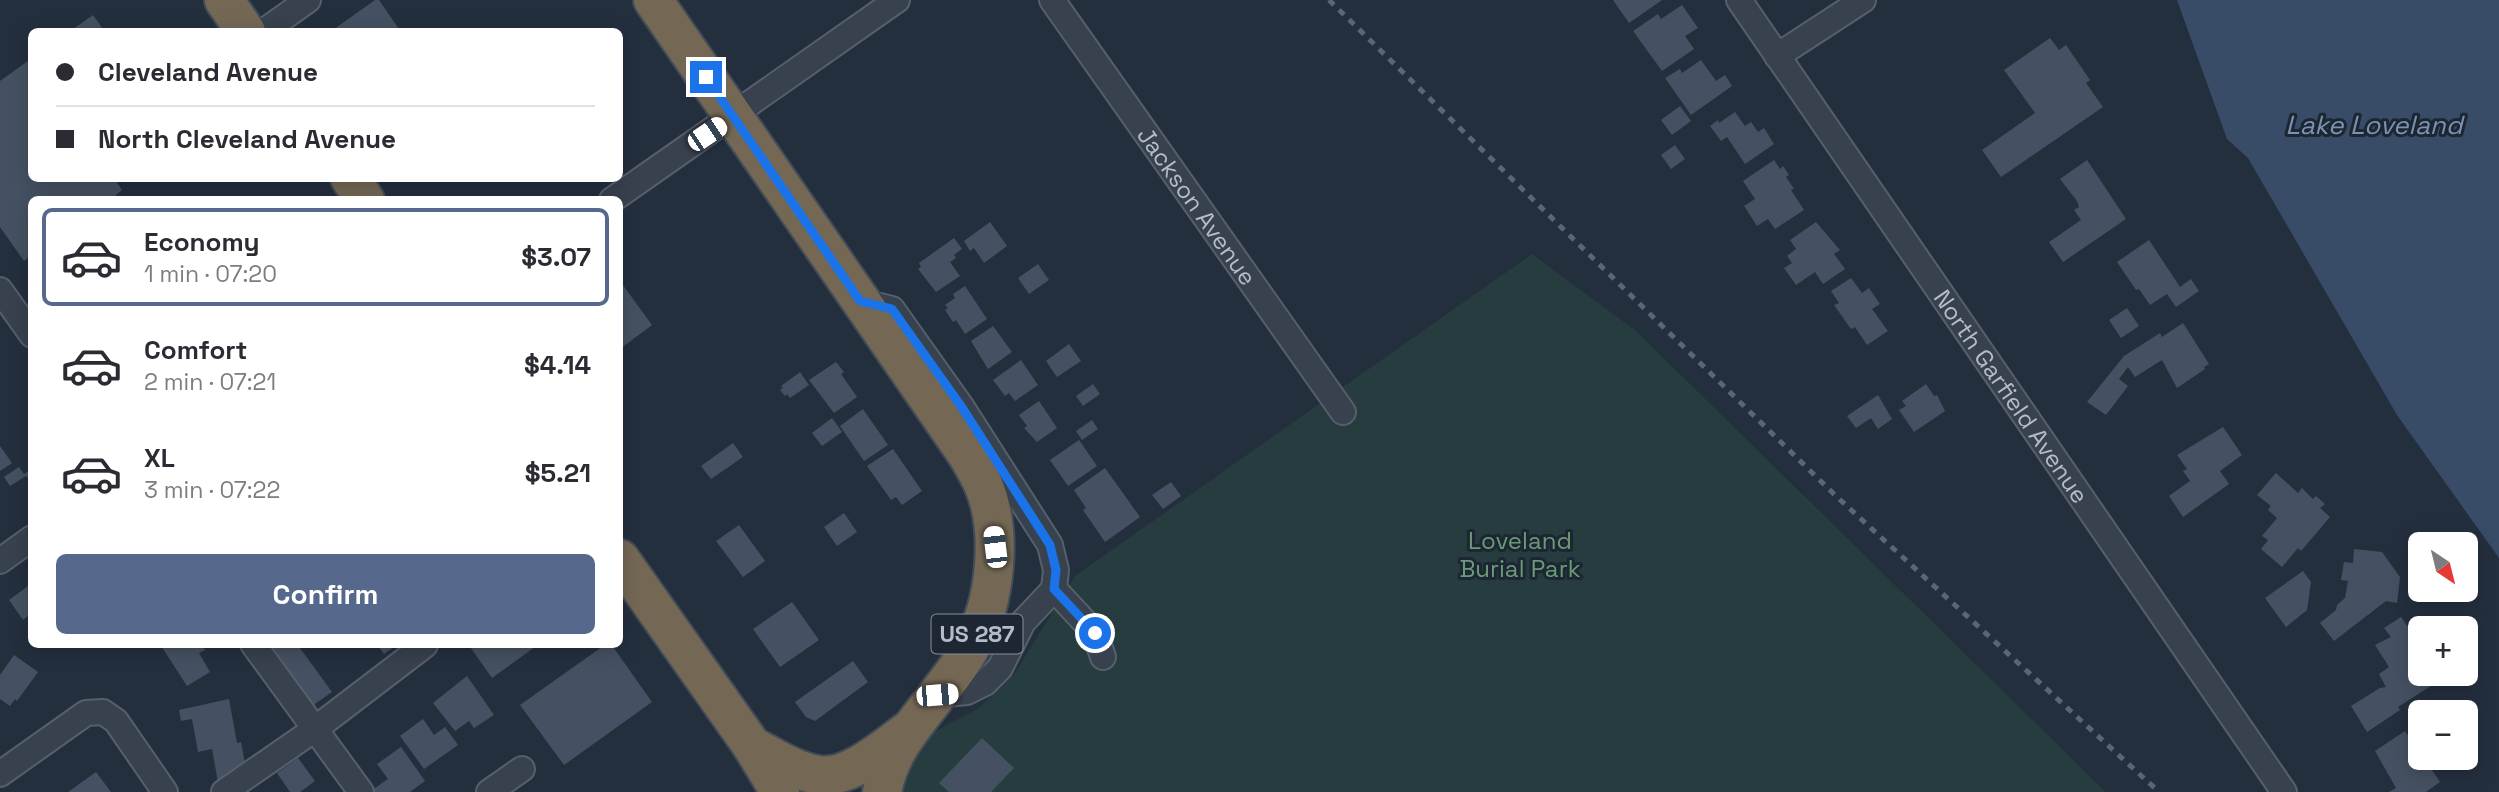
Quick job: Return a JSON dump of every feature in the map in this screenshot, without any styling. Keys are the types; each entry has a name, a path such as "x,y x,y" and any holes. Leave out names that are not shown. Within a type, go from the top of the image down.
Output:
{"highway":[{"path":"224,0 243,28"},
{"name":"US 287","path":"653,0 968,456 984,485 995,547 989,598 972,645 937,695 908,730 893,759 882,792"},
{"path":"623,563 752,746 780,792"},
{"path":"752,746 802,771 821,776 844,772 864,762 908,730"}],"street":[{"path":"269,28 308,0"},
{"path":"618,196 897,0"},
{"name":"Jackson Avenue","path":"1052,0 1343,412"},
{"name":"North Garfield Avenue","path":"1738,0 2284,792"},
{"path":"1777,56 1863,0"},
{"path":"0,290 28,329"},
{"path":"860,301 892,309 961,406 1050,545 1056,570 1054,589 1023,622 1000,668 985,683 967,692 937,695"},
{"path":"0,561 28,541"},
{"path":"1054,589 1095,633 1103,657"},
{"path":"256,648 361,792"},
{"path":"224,792 315,729 421,648"},
{"path":"0,774 86,713 97,711 109,714 116,722 165,792"},
{"path":"489,792 522,769"}],"green space":[{"name":"Loveland Burial Park","path":"1532,254 1636,331 2106,792 902,792 906,775 930,734 979,708 1013,676 1075,576"}],"water":[{"name":"Lake Loveland","path":"2177,0 2499,0 2499,558 2397,415 2248,158 2227,139"}],"building":[{"path":"375,0 379,0 398,28 336,28"},
{"path":"1613,0 1662,0 1629,23"},
{"path":"1682,5 1698,28 1685,36 1694,49 1662,71 1633,31 1658,14 1661,19"},
{"path":"93,15 102,28 75,28"},
{"path":"2050,38 2059,50 2066,45 2090,80 2086,83 2103,107 2001,177 1982,150 2035,113 2004,70"},
{"path":"1701,60 1716,81 1725,75 1732,86 1691,115 1665,78 1680,69 1682,73"},
{"path":"28,61 28,182 117,182 122,190 115,196 28,196 28,258 24,261 0,227 0,81"},
{"path":"1680,106 1691,121 1672,135 1661,120"},
{"path":"1735,112 1745,126 1751,122 1758,132 1764,128 1774,144 1745,164 1727,137 1721,141 1710,126"},
{"path":"1675,145 1685,159 1671,169 1661,155"},
{"path":"1774,160 1780,169 1783,166 1789,175 1786,177 1794,189 1791,190 1804,210 1775,229 1768,219 1757,226 1744,206 1755,199 1743,181"},
{"path":"2087,160 2126,219 2063,262 2049,242 2081,220 2074,210 2079,207 2077,201 2060,179"},
{"path":"990,222 1007,246 984,263 974,248 970,251 964,241"},
{"path":"1816,222 1840,250 1834,254 1845,269 1823,284 1815,272 1796,285 1784,268 1792,263 1787,256 1796,249 1790,240"},
{"path":"954,238 962,249 950,262 960,276 936,292 918,269 921,267 919,263"},
{"path":"2149,240 2180,287 2191,279 2199,291 2176,307 2167,294 2150,305 2117,262"},
{"path":"1038,264 1049,280 1029,294 1018,278"},
{"path":"1851,278 1862,293 1869,288 1880,304 1872,309 1888,331 1867,345 1855,327 1851,329 1834,305 1839,303 1831,291"},
{"path":"623,285 652,325 623,347"},
{"path":"965,286 987,319 965,334 956,320 953,322 945,310 948,308 945,305 955,298 953,294"},
{"path":"2127,308 2139,326 2121,338 2109,320"},
{"path":"2183,323 2209,364 2205,369 2177,388 2162,360 2135,377 2128,367 2119,379 2128,386 2106,415 2087,402 2124,356 2160,333 2162,337"},
{"path":"993,326 1012,352 988,369 971,341"},
{"path":"1069,344 1081,361 1057,377 1046,361"},
{"path":"1021,360 1038,385 1015,401 1009,393 1005,396 993,380"},
{"path":"836,362 857,397 834,413 809,380"},
{"path":"800,372 809,385 790,398 787,394 785,396 780,390 783,388 781,386"},
{"path":"1093,384 1100,394 1083,406 1076,396"},
{"path":"1926,384 1934,396 1937,395 1945,411 1914,432 1899,410 1906,406 1902,401"},
{"path":"1878,395 1892,419 1878,429 1871,418 1856,428 1847,416"},
{"path":"1039,401 1057,428 1037,442 1024,428 1027,426 1019,415"},
{"path":"863,409 888,445 864,461 840,426"},
{"path":"832,418 842,432 822,446 812,433"},
{"path":"1092,420 1098,429 1082,440 1076,431"},
{"path":"2223,427 2242,455 2220,471 2229,484 2183,517 2169,496 2190,481 2183,471 2187,469 2177,455"},
{"path":"1079,440 1097,466 1068,486 1050,460"},
{"path":"733,443 743,457 711,479 701,466"},
{"path":"0,446 12,463 0,471"},
{"path":"893,449 922,491 902,505 896,497 891,500 867,466"},
{"path":"19,467 24,474 28,472 28,478 26,476 10,486 4,477"},
{"path":"1105,468 1140,517 1105,542 1083,510 1086,508 1074,490"},
{"path":"2276,473 2298,493 2302,488 2313,499 2316,496 2325,504 2320,508 2330,517 2301,551 2298,548 2282,567 2261,549 2268,540 2262,536 2277,518 2268,510 2271,506 2257,495"},
{"path":"1171,482 1181,496 1163,509 1152,495"},
{"path":"844,513 857,532 837,546 824,527"},
{"path":"739,525 765,561 743,577 716,541"},
{"path":"2354,549 2382,552 2400,577 2397,603 2386,601 2334,641 2320,623 2336,610 2337,605 2345,598 2348,581 2341,580 2344,562 2353,563"},
{"path":"2303,571 2311,582 2307,610 2286,627 2265,598"},
{"path":"28,586 28,616 23,620 9,600"},
{"path":"792,602 819,640 780,667 753,629"},
{"path":"2401,617 2408,627 2408,686 2431,686 2398,707 2400,710 2367,732 2351,706 2386,687 2379,674 2389,667 2375,645 2391,637 2384,628"},
{"path":"163,648 204,648 205,650 199,653 210,672 187,686"},
{"path":"266,648 300,648 332,692 309,708"},
{"path":"380,648 392,648 384,654"},
{"path":"471,648 533,648 492,678"},
{"path":"600,648 614,648 652,702 564,765 520,705"},
{"path":"14,655 38,672 17,701 15,699 10,706 0,699 0,675"},
{"path":"853,661 868,682 815,721 806,717 795,702"},
{"path":"467,676 494,715 474,728 469,721 455,731 433,703"},
{"path":"229,699 237,743 241,742 245,763 218,782 212,749 198,752 192,719 181,721 179,710"},
{"path":"423,719 434,735 445,727 458,745 424,769 400,736"},
{"path":"2405,731 2408,735 2408,770 2432,770 2440,782 2426,792 2389,792 2396,788 2375,751"},
{"path":"982,738 1014,768 991,792 949,792 939,783"},
{"path":"401,747 425,781 410,792 374,792 372,790 388,779 377,764"},
{"path":"298,758 315,781 300,792 290,792 277,773"},
{"path":"96,772 111,792 68,792"}],"railway":[{"path":"1329,0 1837,497 2159,792"}],"route":[{"path":"706,77 860,301 892,309 961,406 1050,545 1056,570 1054,589 1095,633"}]}
